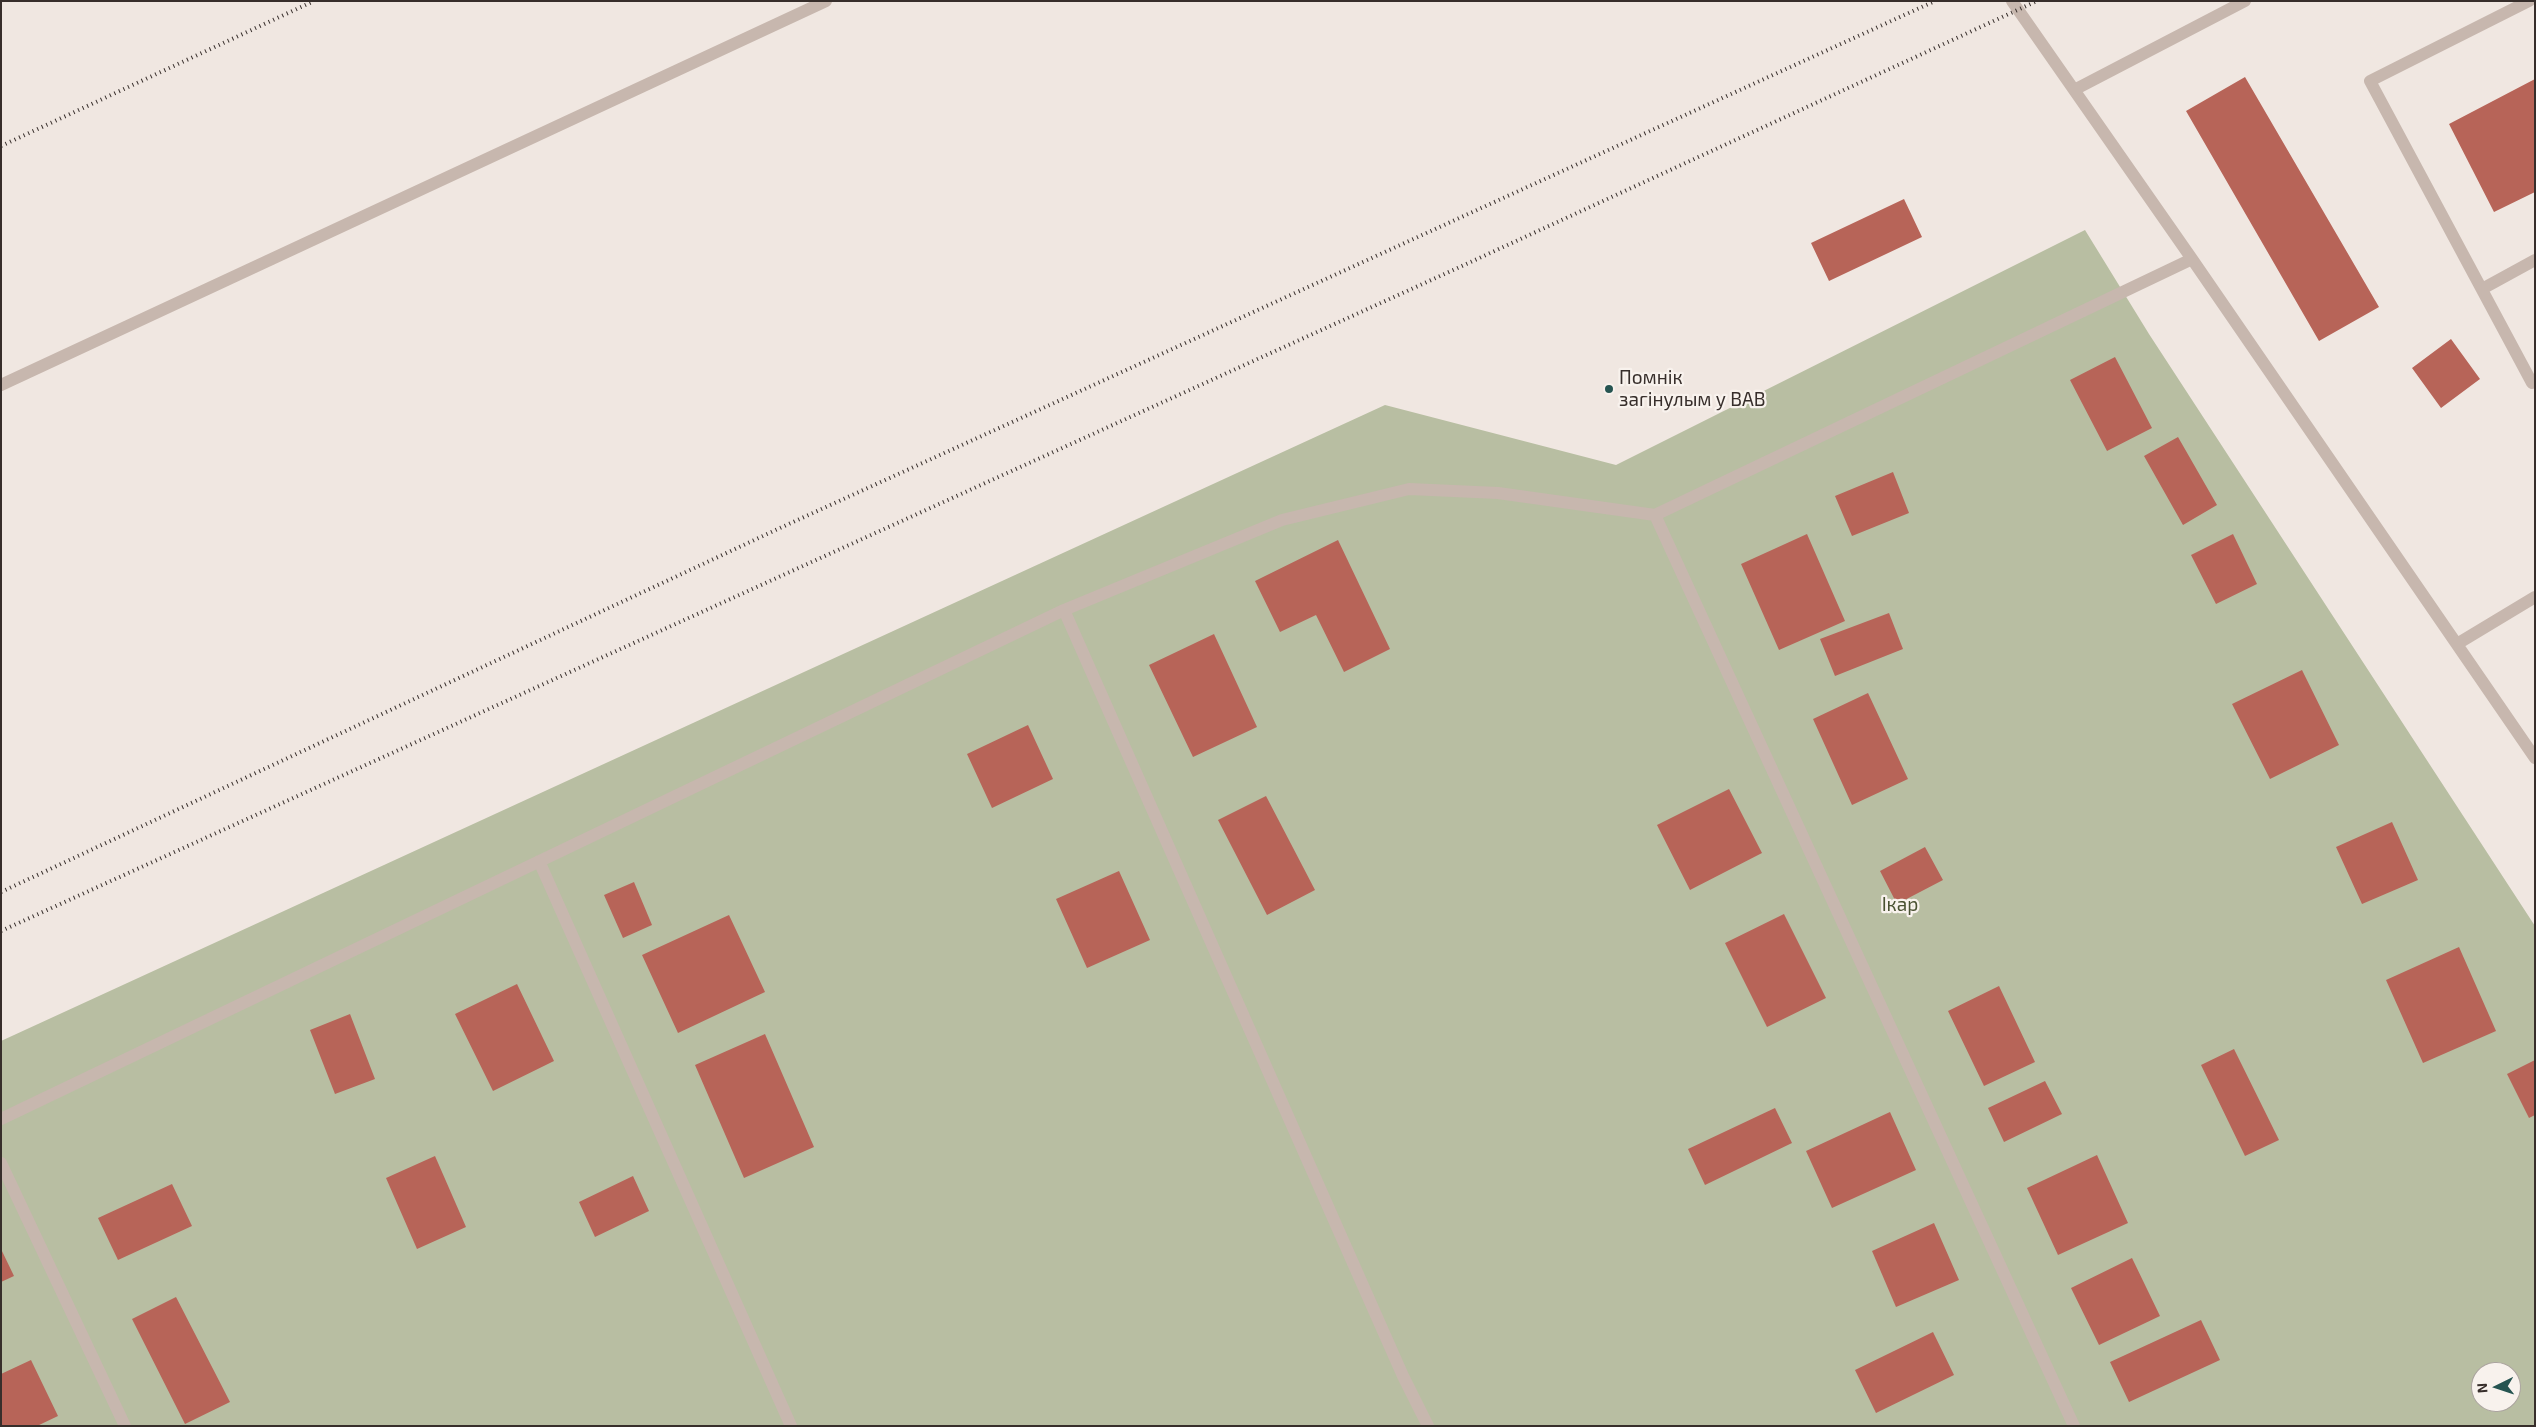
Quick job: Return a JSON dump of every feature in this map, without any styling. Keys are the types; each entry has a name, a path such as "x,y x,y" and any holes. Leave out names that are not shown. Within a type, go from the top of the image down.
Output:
{"street":[{"path":"1,385 826,1"},
{"path":"2012,1 2535,758"},
{"path":"2074,90 2245,1"},
{"path":"2529,1 2370,81 2532,383"},
{"path":"1,1119 1064,610 1282,520 1409,489 1498,493 1655,515 2192,259"},
{"path":"2482,289 2535,260"},
{"path":"1655,515 2074,1426"},
{"path":"2457,644 2535,597"},
{"path":"1064,610 1403,1376 1428,1426"},
{"path":"539,861 791,1426"},
{"path":"1,1163 125,1426"}],"green space":[{"name":"Ікар","path":"2085,230 2149,334 2535,926 2535,1426 1,1426 1,1041 1385,405 1616,465"}],"building":[{"path":"2245,77 2379,307 2319,341 2186,111"},
{"path":"2535,79 2535,192 2494,212 2449,124"},
{"path":"1904,199 1922,237 1829,281 1811,243"},
{"path":"2451,339 2480,379 2441,408 2412,368"},
{"path":"2115,357 2152,428 2107,451 2070,380"},
{"path":"2178,437 2217,505 2183,525 2144,456"},
{"path":"1893,472 1909,513 1852,536 1835,496"},
{"path":"1807,534 1845,621 1779,650 1741,564"},
{"path":"2233,534 2257,584 2216,604 2191,555"},
{"path":"1338,540 1390,649 1344,672 1316,615 1280,632 1255,581"},
{"path":"1889,613 1903,649 1835,676 1820,639"},
{"path":"1214,634 1257,727 1193,757 1149,665"},
{"path":"2302,670 2339,745 2270,779 2232,704"},
{"path":"1868,693 1908,779 1852,805 1813,719"},
{"path":"1028,725 1053,779 992,808 967,754"},
{"path":"1729,789 1762,853 1690,890 1657,825"},
{"path":"1266,796 1315,890 1267,915 1218,820"},
{"path":"2392,822 2418,880 2362,904 2336,847"},
{"path":"1925,847 1943,880 1897,904 1880,871"},
{"path":"1119,871 1150,940 1087,968 1056,899"},
{"path":"634,882 652,925 623,938 604,895"},
{"path":"1784,914 1826,998 1767,1027 1725,943"},
{"path":"729,915 765,992 678,1033 642,955"},
{"path":"2459,947 2496,1031 2423,1063 2386,980"},
{"path":"517,984 554,1061 493,1091 455,1014"},
{"path":"1999,986 2035,1062 1984,1086 1948,1011"},
{"path":"350,1014 375,1079 335,1094 310,1030"},
{"path":"765,1034 814,1147 744,1178 695,1065"},
{"path":"2234,1049 2279,1140 2245,1156 2201,1065"},
{"path":"2535,1060 2535,1115 2529,1118 2507,1074"},
{"path":"2045,1081 2062,1114 2004,1142 1988,1108"},
{"path":"1775,1108 1792,1143 1705,1185 1688,1149"},
{"path":"1890,1112 1916,1170 1832,1208 1806,1151"},
{"path":"2097,1155 2128,1223 2058,1255 2027,1188"},
{"path":"435,1156 466,1227 417,1249 386,1178"},
{"path":"633,1176 649,1211 595,1237 579,1202"},
{"path":"172,1184 192,1226 118,1260 98,1218"},
{"path":"1934,1223 1959,1280 1896,1307 1872,1251"},
{"path":"1,1249 14,1276 1,1282"},
{"path":"2132,1258 2160,1316 2099,1345 2071,1288"},
{"path":"176,1297 230,1402 185,1424 132,1319"},
{"path":"2201,1320 2220,1360 2129,1402 2110,1362"},
{"path":"1933,1332 1954,1375 1876,1413 1855,1370"},
{"path":"31,1360 58,1416 37,1426 1,1426 1,1374"}],"railway":[{"path":"1,146 314,1"},
{"path":"1,892 780,528 1935,1"},
{"path":"1,931 1462,266 2037,1"}],"place":[{"name":"Помнік загінулым у ВАВ","path":"1609,389"}]}
